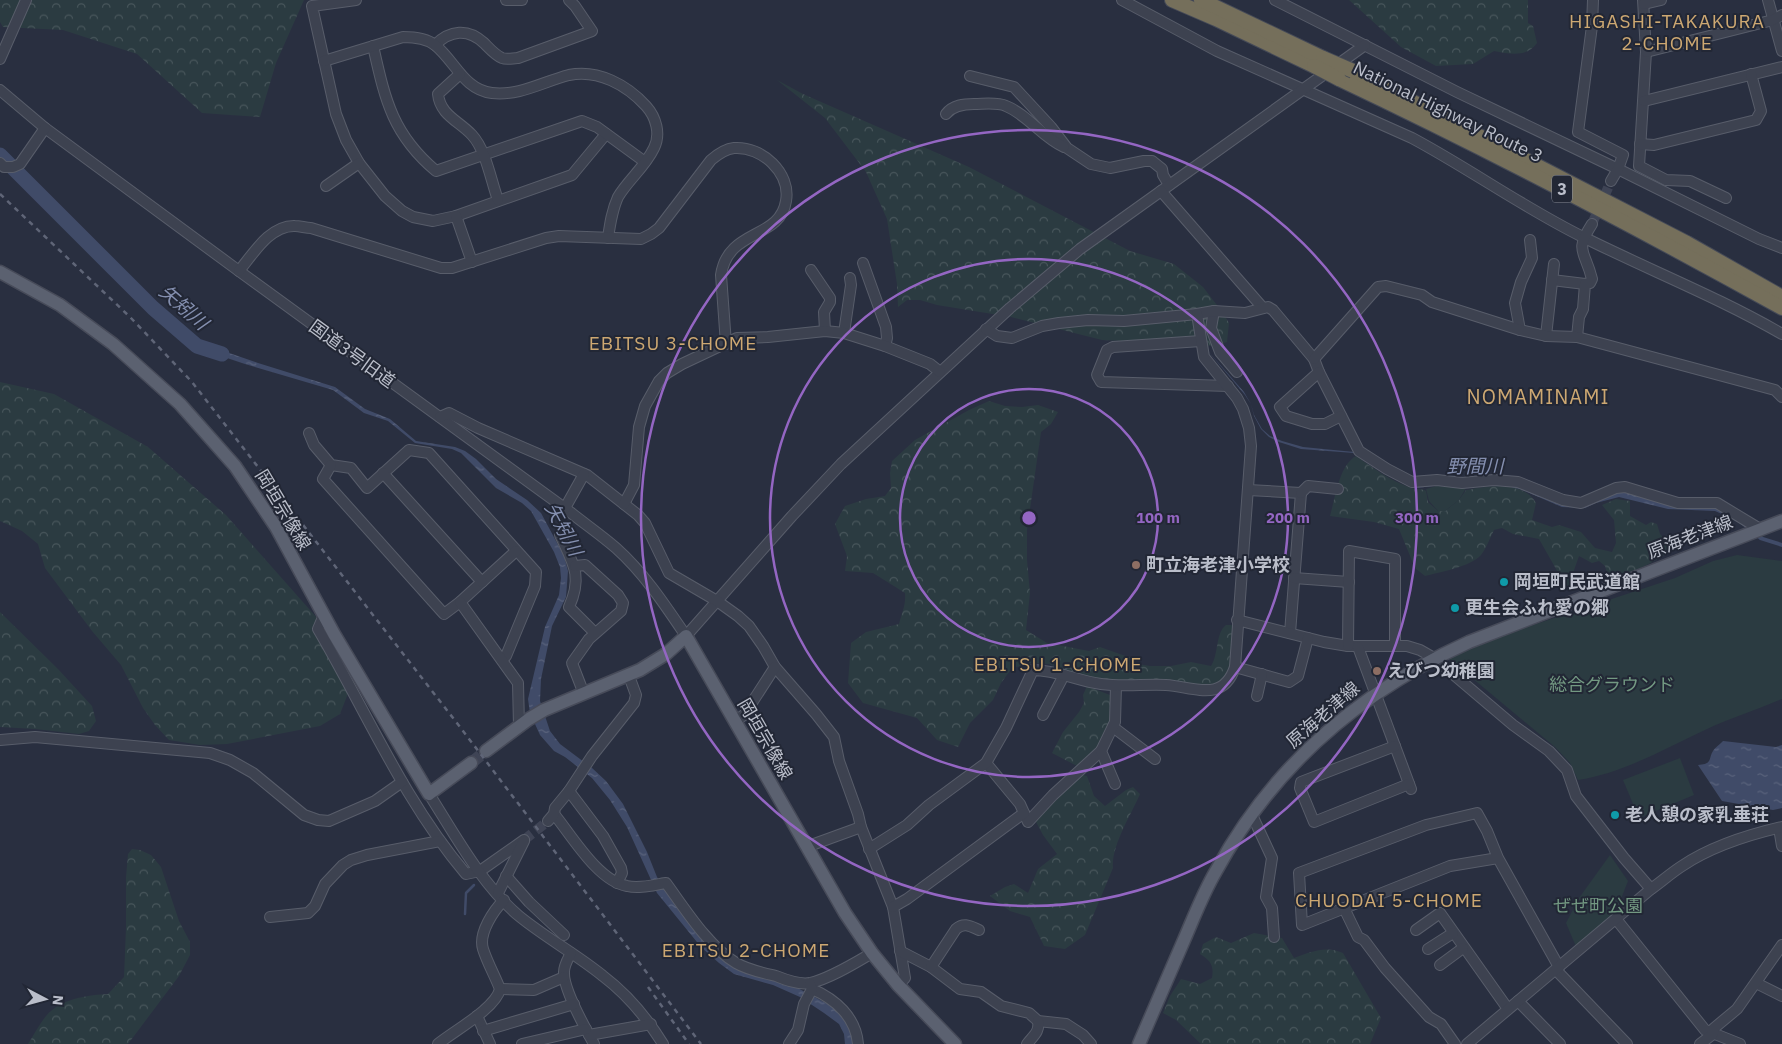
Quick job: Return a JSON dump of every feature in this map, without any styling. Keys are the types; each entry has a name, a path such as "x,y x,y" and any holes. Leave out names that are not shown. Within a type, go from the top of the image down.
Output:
{"highway":[{"name":"National Highway Route 3","path":"1172,0 1318,62 1353,71 1687,243 1782,297"},
{"name":"National Highway Route 3","path":"1201,0 1318,62 1339,78 1566,191 1699,261 1782,308"}],"main road":[{"name":"岡垣宗像線","path":"0,272 60,305 105,338 180,404 236,466 276,527 324,615 430,794"},
{"name":"原海老津線","path":"1139,1044 1205,892 1225,855 1252,814 1282,776 1331,728 1374,694 1434,658 1469,642 1782,521"},
{"name":"岡垣宗像線","path":"686,636 806,846 872,953 898,985 955,1044"},
{"path":"486,751 524,722 544,710 629,676 666,654 686,636"},
{"path":"430,794 470,762"}],"street":[{"path":"1,53 26,0"},
{"path":"356,0 312,6 336,114 346,140 359,163 385,196 402,211 413,217 433,221 456,216 572,175 606,134"},
{"path":"506,0 522,0"},
{"path":"435,45 449,34 457,32 468,33 475,35 502,58 510,59 518,58 592,32 569,0"},
{"path":"1122,0 1217,51 1412,138 1532,210 1583,237 1730,306 1782,334"},
{"path":"1275,0 1458,92 1759,239 1782,248"},
{"path":"1593,0 1592,26 1578,132 1623,155 1611,181"},
{"path":"1661,0 1643,2 1646,52 1638,166 1666,180 1690,181 1726,198"},
{"path":"1768,0 1778,18 1782,51"},
{"path":"1646,52 1778,18"},
{"path":"324,61 403,37 424,39 435,45 460,74 474,86 488,92 518,93 578,74 605,77 615,82 642,102 651,112 655,120 657,138 654,148 645,162 619,196 612,214 608,238"},
{"path":"686,636 835,470 986,329 1080,249 1365,45"},
{"path":"373,46 384,95 393,117 407,141 436,171 582,121 597,127 645,162"},
{"path":"1644,101 1782,67"},
{"path":"460,74 438,94 439,101 445,112 477,141 498,200"},
{"path":"1640,144 1654,145 1756,120 1761,111 1751,74"},
{"path":"970,76 1014,87 1051,127 1067,148 1078,157 1100,167 1110,168 1152,161 1162,168 1165,188 1263,308"},
{"name":"国道3号旧道","path":"0,90 45,128 565,508 616,548 632,564 657,595 686,636"},
{"path":"946,114 955,107 962,105 989,104 1005,106 1025,118 1059,145 1067,148"},
{"path":"0,164 4,167 13,167 20,164 45,128"},
{"path":"239,271 267,238 281,228 295,225 360,243 431,266 452,268 546,238 560,236 641,239 659,228 711,160 720,153 734,148 745,149 761,156 777,167 783,176 787,192 785,208 780,217 773,224 733,248 727,256 721,275 726,344"},
{"path":"326,186 359,163"},
{"path":"456,216 472,262"},
{"path":"1552,280 1590,284 1592,279 1581,247 1583,237 1592,224"},
{"path":"1520,330 1515,303 1521,282 1532,258 1530,240"},
{"path":"863,263 886,327 887,338 885,346"},
{"path":"1546,336 1554,264"},
{"path":"811,270 830,298 830,302 824,312 825,331"},
{"path":"844,333 851,286 850,278"},
{"path":"1577,338 1579,317 1583,309 1585,284"},
{"path":"1314,360 1378,287 1382,286 1422,294 1432,302 1520,330 1546,336 1577,338 1775,390 1782,397"},
{"path":"986,329 997,336 1012,338 1042,326 1059,323 1088,320 1124,321 1214,311 1245,312 1268,307 1273,310 1314,360 1359,451 1412,482 1437,480 1462,483 1494,480 1518,482 1563,500 1581,502 1616,488 1625,487 1678,503 1717,503 1760,529"},
{"path":"1214,311 1212,328 1220,352 1237,372"},
{"path":"869,848 908,825 929,805 986,763 1010,720 1033,670 1047,671 1098,684 1116,686 1165,685 1208,690 1225,685 1231,679 1235,667 1251,446 1249,428 1243,409 1228,386 1204,357 1197,314"},
{"path":"624,504 634,485 639,427 646,406 659,381 667,373 682,364 726,344 743,337 768,337 825,331 844,333 885,346 930,364 940,372"},
{"path":"1201,341 1113,347 1107,350 1097,375 1101,382 1228,386"},
{"path":"1319,372 1280,407 1286,416 1312,424 1325,424 1341,416"},
{"path":"440,417 449,413 478,428 584,474 624,504 645,523 669,573 717,601 749,626 775,667 834,737 846,784 861,827 894,907 906,978 898,985"},
{"path":"309,433 314,445 330,465 351,468 367,488 409,450 429,453 536,572 535,586 506,656 502,660"},
{"path":"330,465 323,479 444,614 460,602 516,551"},
{"path":"384,473 482,582"},
{"path":"565,508 584,474"},
{"path":"1290,633 1301,493 1308,486 1338,489"},
{"path":"1248,490 1301,493"},
{"path":"560,535 575,566 574,597 569,607 595,633"},
{"path":"1395,645 1395,559 1349,551 1353,646 1374,694 1395,746 1410,787 1314,822 1300,788 1301,782 1395,746"},
{"path":"575,566 585,564 618,595 623,603 621,611 595,633 572,663 584,694"},
{"path":"1294,578 1349,582"},
{"path":"460,602 518,682 524,722"},
{"path":"324,615 318,629 402,782 440,841 466,874 480,871 524,840 506,876 501,897 493,911 482,939 482,947 500,989 499,996 477,1016 438,1044"},
{"path":"1237,620 1308,638 1353,646 1407,646 1420,650 1434,658 1513,725 1549,751 1567,770 1576,796 1624,858 1651,889"},
{"path":"1235,667 1289,682 1298,676 1308,638"},
{"path":"734,721 744,715 775,667"},
{"path":"1257,696 1262,674"},
{"path":"1043,715 1064,675"},
{"path":"629,676 636,696 634,703 592,756 569,791 555,808 551,817 604,876 627,886 645,887 666,883 699,928 736,963 811,986 831,999 848,1014 858,1034 858,1044"},
{"path":"986,763 1020,804 1028,822 1053,795 1101,751 1115,722 1116,686"},
{"path":"1113,727 1155,758"},
{"path":"0,740 35,737 210,752 230,760 252,773 304,815 318,820 329,821 375,801 402,782"},
{"path":"1101,751 1116,784"},
{"path":"569,791 602,836 621,868 622,874 617,883"},
{"path":"430,794 480,871 501,897 518,915 603,975 624,994 651,1024 663,1044"},
{"path":"894,907 1024,813"},
{"path":"1498,858 1450,866 1302,925 1299,873 1426,825 1477,813 1498,858 1558,968 1627,1044"},
{"path":"1252,814 1272,858 1266,897 1272,908 1274,937"},
{"path":"806,846 861,827"},
{"path":"1467,1044 1651,889 1682,866 1706,852 1747,835 1780,828 1782,846"},
{"path":"270,917 308,913 315,906 325,884 342,865 351,860 367,855 440,841"},
{"path":"506,876 529,902 564,935"},
{"path":"518,915 529,902"},
{"path":"1344,908 1358,937 1364,940 1385,968 1428,1017 1441,1024 1455,1044"},
{"path":"1416,930 1440,913 1508,1009"},
{"path":"1616,919 1705,1030 1734,1043"},
{"path":"931,967 951,936 961,925 965,924 979,930"},
{"path":"1428,949 1453,933"},
{"path":"1700,1044 1713,1034 1713,1029 1737,1009 1781,947"},
{"path":"1440,965 1463,948"},
{"path":"900,951 931,967 960,989 981,992 1001,1006 1029,1013 1038,1021 1066,1024 1082,1035 1090,1044"},
{"path":"570,953 564,968 564,977 574,1004 590,1036"},
{"path":"789,1044 798,1030 804,1004 811,986 872,953"},
{"path":"500,989 534,990 564,977"},
{"path":"1756,983 1782,996"},
{"path":"1518,1001 1560,1044"},
{"path":"483,1031 574,1004"},
{"path":"477,1016 490,1044"},
{"path":"1027,1044 1038,1031 1038,1021"},
{"path":"522,1044 590,1036 651,1024"}],"green space":[{"path":"0,0 304,0 276,63 260,117 202,113 137,54 63,30 3,27 0,22"},
{"path":"1349,0 1528,0 1528,23 1533,26 1537,43 1533,48 1523,53 1512,54 1494,51 1473,64 1436,66 1401,47"},
{"path":"777,80 803,94 969,167 1130,251 1174,264 1203,287 1223,313 1229,323 1227,342 1214,346 1102,340 1011,317 937,305 920,300 907,300 898,307 897,284 887,219 866,172 825,118"},
{"path":"0,382 54,394 148,447 226,515 356,662 356,673 340,714 320,726 227,744 200,745 169,740 143,708 121,665 92,631 45,568 38,544 22,531 0,521"},
{"path":"989,401 1005,406 1022,407 1038,405 1058,412 1051,424 1041,432 1027,530 1030,593 1026,630 1047,643 1089,651 1100,647 1131,658 1138,664 1171,666 1191,662 1211,666 1220,634 1226,625 1233,625 1232,662 1227,675 1222,681 1212,685 1094,680 1049,664 1031,663 1012,668 1001,683 993,700 970,723 958,747 937,740 917,718 863,703 848,683 851,643 866,632 899,624 905,593 873,573 845,571 847,556 835,524 845,506 866,499 885,496 891,488 890,473 892,461 915,440"},
{"path":"1356,456 1396,482 1426,491 1428,502 1438,511 1445,511 1459,500 1466,490 1504,486 1523,491 1536,503 1532,520 1552,527 1559,525 1581,532 1595,548 1612,552 1616,543 1614,520 1602,505 1616,499 1630,501 1630,516 1646,525 1651,522 1657,524 1660,534 1666,540 1667,553 1638,569 1622,574 1607,573 1605,566 1599,561 1592,563 1579,556 1570,589 1568,590 1539,539 1513,534 1502,528 1494,530 1483,553 1470,563 1425,576 1415,568 1399,529 1374,522 1330,516 1345,467"},
{"path":"1436,486 1466,488 1459,500 1445,511 1438,511 1429,501 1426,489"},
{"name":"総合グラウンド","path":"1737,555 1782,561 1782,699 1716,725 1612,772 1578,780 1570,763 1555,747 1448,658 1521,629 1675,578 1713,561"},
{"path":"0,612 58,669 92,706 96,721 89,731 79,734 0,727"},
{"path":"1087,686 1110,695 1113,700 1113,721 1094,754 1077,766 1052,753 1063,732 1084,703 1083,695"},
{"path":"1680,758 1694,795 1639,818 1623,780"},
{"path":"1078,774 1087,776 1094,796 1105,806 1133,787 1140,794 1118,840 1113,859 1113,868 1085,935 1065,949 1044,946 1030,917 1010,911 990,896 1014,884 1028,893 1038,869 1057,854 1035,820 1054,796 1063,794 1066,785"},
{"path":"132,849 151,855 161,867 179,921 190,942 190,955 179,976 128,1044 28,1044 51,1011 64,1003 78,998 108,994 124,977 126,877 128,854"},
{"name":"ぜぜ町公園","path":"1610,855 1628,881 1614,917 1577,949 1566,923 1579,898"},
{"path":"1254,933 1282,938 1294,958 1324,949 1343,953 1381,1018 1370,1044 1201,1044 1176,1020 1163,1013 1170,996 1181,979 1200,984 1212,978 1213,970 1211,964 1200,954 1203,944 1216,937 1231,943"}],"water":[{"path":"206,345 335,387 365,409 390,419 416,441 455,447 465,451 496,479 527,500 541,513 564,556 568,571 566,597 552,626 541,679 540,701 550,731 560,744 606,781 623,804 657,877 666,892 719,955 792,985 837,1009 847,1020 855,1044 845,1044 844,1034 839,1024 800,997 773,985 734,974 701,947 657,893 627,827 610,800 592,778 554,751 540,735 530,713 528,699 545,627 559,595 561,578 560,567 554,552 531,511 522,503 496,488 461,453 452,449 415,443 388,421 364,413 333,390 200,349"},
{"path":"1208,351 1244,392 1251,404 1245,395"},
{"name":"野間川","path":"1251,404 1254,415 1262,429 1270,436 1303,447 1354,452 1425,485 1505,482 1562,504 1623,492 1660,503 1711,506 1745,522 1763,537 1782,543 1782,547 1760,540 1736,520 1715,511 1668,509 1619,497 1585,508 1562,507 1520,489 1502,485 1442,485 1416,488 1354,453 1301,449 1269,437 1261,429 1254,416"},
{"path":"1723,741 1776,747 1782,745 1782,808 1773,810 1722,801 1698,765 1706,764 1713,751"}],"waterway":[{"name":"矢矧川","path":"0,155 153,308 197,346 222,354"},
{"path":"465,914 466,893 474,885"}],"tunnel":[{"path":"1592,224 1611,181"},
{"path":"471,763 486,751"},
{"path":"524,840 548,821"}],"railway":[{"path":"0,194 130,317 192,382 460,727 701,1044"},
{"path":"648,987 689,1044"}],"place":[{"name":"町立海老津小学校","path":"1136,565"},
{"name":"岡垣町民武道館","path":"1504,582"},
{"name":"更生会ふれ愛の郷","path":"1455,608"},
{"name":"えびつ幼稚園","path":"1377,671"},
{"name":"老人憩の家乳垂荘","path":"1615,815"}],"district":[{"name":"HIGASHI-TAKAKURA 2-CHOME","path":"1667,32"},
{"name":"EBITSU 3-CHOME","path":"673,343"},
{"name":"NOMAMINAMI","path":"1538,397"},
{"name":"EBITSU 1-CHOME","path":"1058,664"},
{"name":"CHUODAI 5-CHOME","path":"1389,900"},
{"name":"EBITSU 2-CHOME","path":"746,950"}]}
